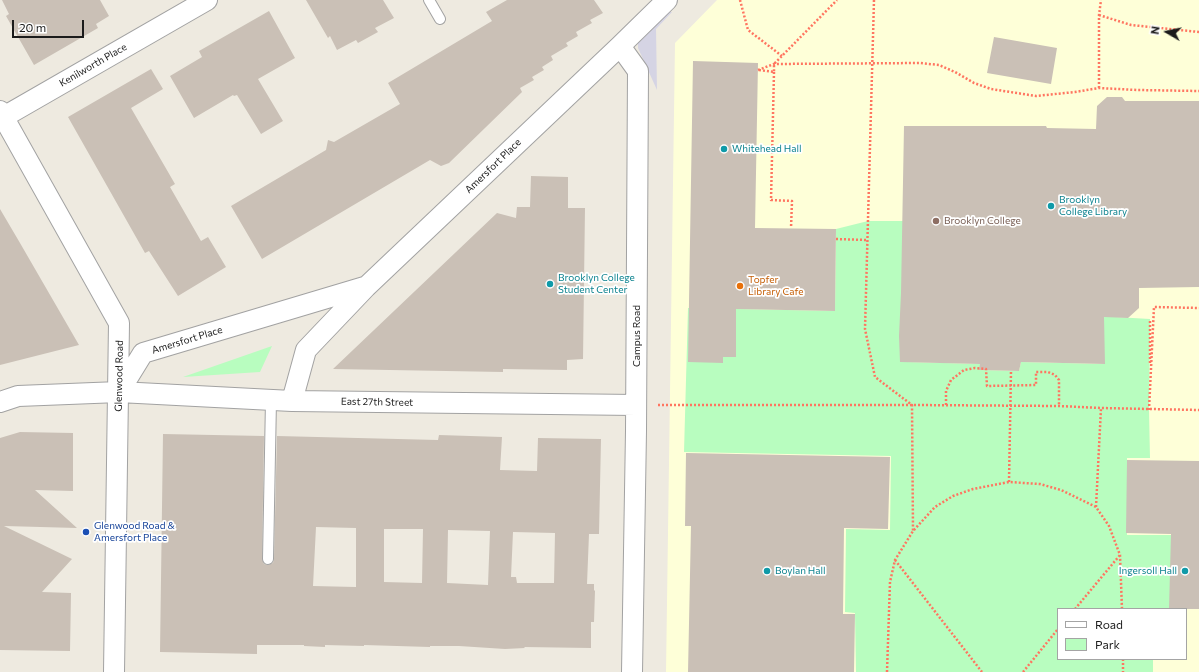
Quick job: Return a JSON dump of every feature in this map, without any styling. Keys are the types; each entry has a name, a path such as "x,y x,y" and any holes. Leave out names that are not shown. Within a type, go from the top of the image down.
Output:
{"street":[{"name":"Kenilworth Place","path":"1,115 206,0"},
{"path":"620,46 666,0"},
{"name":"Amersfort Place","path":"292,401 306,350 366,287 620,46"},
{"name":"Campus Road","path":"620,46 638,71 636,405 632,672"},
{"name":"Glenwood Road","path":"1,115 119,322 114,672"},
{"name":"Amersfort Place","path":"119,392 143,353 366,287"},
{"path":"0,402 18,396 119,392"},
{"name":"East 27th Street","path":"119,392 292,401 636,405"}],"lane":[{"path":"429,0 440,19"},
{"path":"268,559 272,400"}],"path":[{"path":"740,0 748,30 782,56"},
{"path":"791,228 792,201 771,200 774,64 837,0"},
{"path":"874,0 865,329 875,377 912,405"},
{"path":"1099,88 1099,15 1102,0"},
{"path":"1099,15 1132,25 1199,32"},
{"path":"774,72 758,70 774,64 920,63 939,65 980,85 992,89 1036,96 1099,88 1199,91"},
{"path":"836,239 868,240"},
{"path":"1149,410 1154,307 1199,308"},
{"path":"1149,410 1150,319"},
{"path":"946,405 946,391 952,380 964,370 975,368 986,369 987,386 1036,385 1036,372 1048,372 1055,375 1059,380 1059,406"},
{"path":"1009,482 1011,371"},
{"path":"636,405 1059,406 1149,410 1199,410"},
{"path":"912,405 913,531"},
{"path":"1096,507 1101,408"},
{"path":"887,672 890,582 895,560 913,531 936,507 953,496 973,489 1009,482 1040,484 1062,490 1096,507 1109,526 1120,555 1122,608"},
{"path":"1076,608 1120,555"},
{"path":"895,560 982,672"},
{"path":"1022,672 1057,630"},
{"path":"1123,660 1123,672"}],"shaded area":[{"name":"Brooklyn College","path":"717,0 1199,0 1199,672 666,672 675,43"},
{"path":"660,12 672,12 656,29 657,90 638,48 638,39"}],"green space":[{"path":"868,221 908,221 907,362 980,364 980,370 1019,371 1021,362 1104,364 1104,315 1150,319 1150,458 1127,458 1127,535 1173,535 1172,608 1057,608 1057,660 1153,660 1153,672 856,672 855,613 845,612 846,529 890,530 891,456 684,452 688,308 835,311 836,229"},
{"path":"272,346 260,372 183,377"}],"building":[{"path":"2,0 100,0 109,16 96,24 98,28 34,65 6,16 9,14"},
{"path":"306,0 383,0 394,18 375,28 378,32 358,43 356,40 337,50 330,36 328,38"},
{"path":"507,0 594,0 603,13 590,20 592,23 576,32 578,36 566,43 568,46 551,56 553,60 542,67 544,70 532,77 534,80 520,88 522,92 449,163 441,166 430,160 262,259 231,206 326,150 328,140 334,142 400,104 388,83 492,21 486,12"},
{"path":"269,11 295,58 258,79 283,121 261,134 237,95 233,95 194,118 170,76 202,57 199,51"},
{"path":"994,37 1057,48 1051,84 987,73"},
{"name":"Whitehead Hall","path":"693,61 758,63 755,228 836,229 835,311 736,309 736,357 723,357 723,363 688,362"},
{"path":"151,69 163,89 131,108 175,184 170,187 201,241 208,237 226,267 178,296 149,251 145,253 68,117"},
{"name":"Brooklyn College Library","path":"1107,97 1122,97 1125,101 1199,101 1199,287 1139,288 1139,308 1128,318 1104,317 1105,364 1021,362 1019,371 979,370 980,364 900,362 899,336 904,126 1046,126 1047,128 1096,129 1097,106"},
{"path":"531,176 568,177 568,208 585,208 583,359 567,360 567,370 503,369 503,372 333,369 497,213 516,218 517,207 530,207"},
{"path":"0,209 20,243 79,345 0,365"},
{"path":"20,432 73,433 73,491 35,490 77,528 4,526 72,559 42,592 71,593 70,651 0,650 0,438"},
{"path":"163,434 264,436 262,559 264,564 268,565 273,563 274,559 277,436 438,440 439,435 502,437 500,470 537,471 538,438 601,439 599,534 589,534 587,584 594,584 595,591 594,622 591,622 591,648 524,647 525,648 505,649 459,646 430,647 325,645 325,647 304,645 257,645 257,654 160,652","holes":["316,527 356,528 356,587 313,586","384,529 423,529 422,583 384,582","448,530 490,531 488,585 447,583","513,532 555,533 554,583 517,583 516,577 511,577"]},
{"name":"Boylan Hall","path":"686,453 890,457 888,529 844,528 843,614 855,614 854,672 688,672 691,526 685,526"},
{"name":"Ingersoll Hall","path":"1127,460 1199,461 1199,609 1169,608 1171,534 1126,533"}],"place":[{"name":"Whitehead Hall","path":"724,149"},
{"name":"Brooklyn College Library","path":"1051,206"},
{"name":"Brooklyn College","path":"936,221"},
{"name":"Brooklyn College Student Center","path":"550,284"},
{"name":"Topfer Library Cafe","path":"740,286"},
{"name":"Glenwood Road & Amersfort Place","path":"86,532"},
{"name":"Boylan Hall","path":"767,571"},
{"name":"Ingersoll Hall","path":"1185,571"}]}
